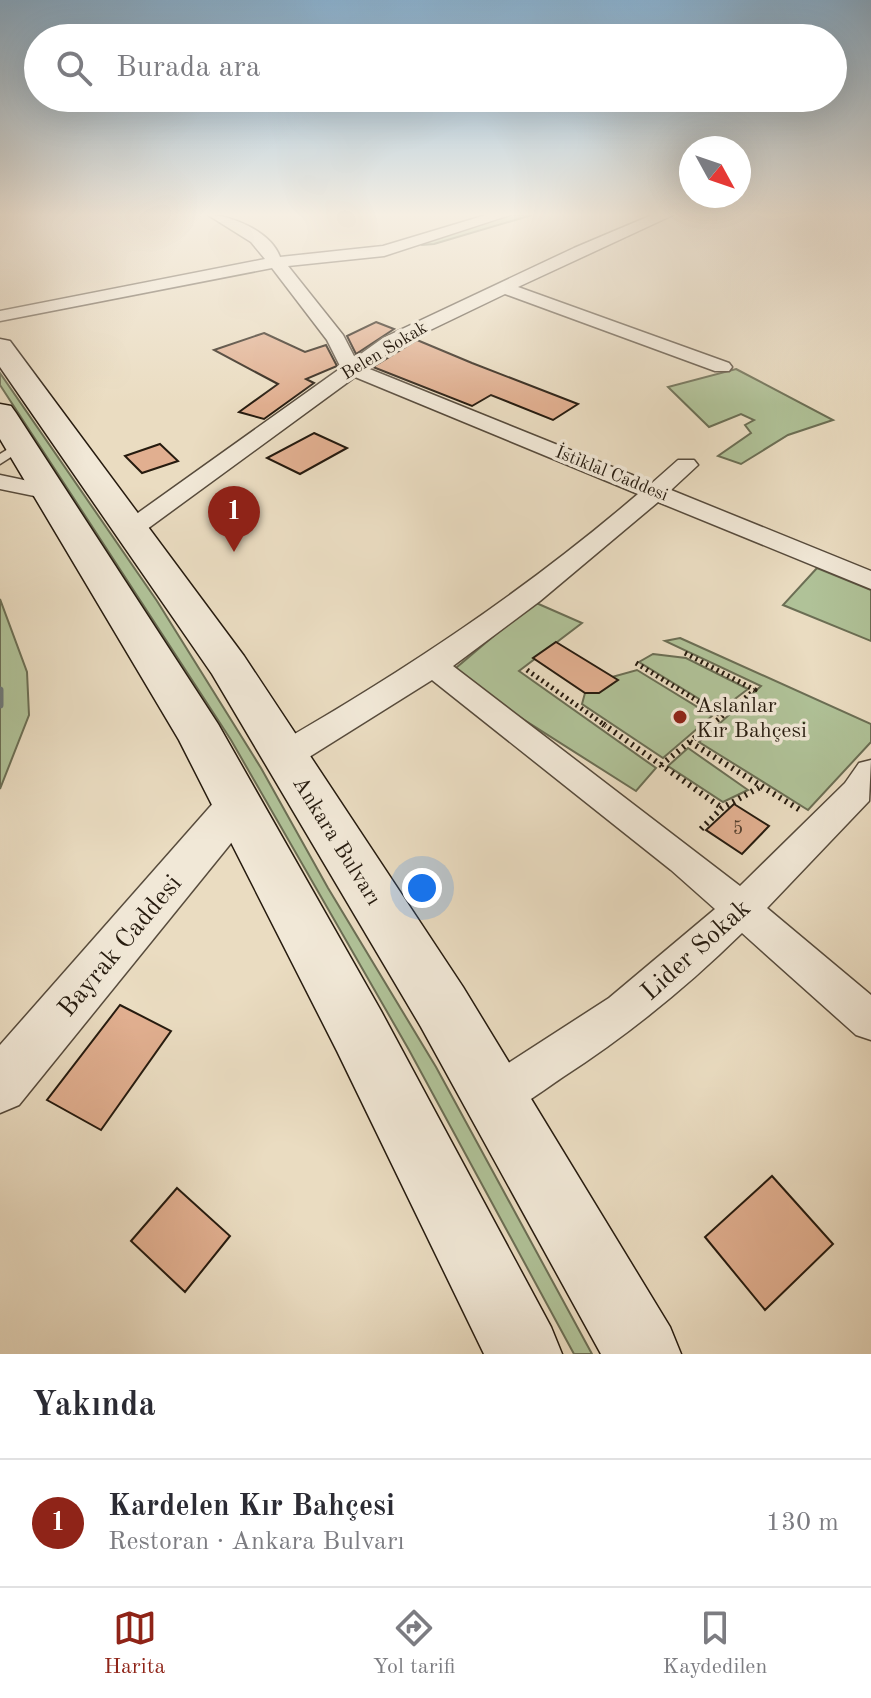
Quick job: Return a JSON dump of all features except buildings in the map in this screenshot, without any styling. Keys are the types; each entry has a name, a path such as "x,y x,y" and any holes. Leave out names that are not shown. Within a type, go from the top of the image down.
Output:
{"main road":[{"name":"Ankara Bulvarı","path":"0,347 229,666 286,755 442,1007 643,1354"},
{"path":"12,457 201,736 359,1031 524,1354"}],"street":[{"path":"0,316 194,278"},
{"path":"289,278 336,339 351,368"},
{"name":"Belen Sokak","path":"130,530 351,368 413,330 527,278"},
{"path":"505,288 722,367"},
{"name":"İstiklal Caddesi","path":"351,368 871,581"},
{"path":"286,755 432,665 525,597 686,465"},
{"path":"432,665 684,860 871,1021"},
{"name":"Lider Sokak","path":"494,1097 592,1035 642,997 741,910 866,788"},
{"name":"Bayrak Caddesi","path":"0,1086 238,804"}],"path":[{"path":"661,765 755,690 685,653"},
{"path":"636,663 722,716"},
{"path":"527,670 722,808"},
{"path":"690,742 825,825"},
{"path":"701,829 722,808 762,786"}],"green space":[{"path":"736,369 833,420 788,435 741,464 718,456 751,433 745,425 754,420 741,414 709,427 668,387"},
{"path":"0,373 157,601 261,768 328,888 436,1067 592,1354 574,1354 409,1050 231,740 0,385"},
{"path":"817,568 871,590 871,641 783,605"},
{"path":"0,599 27,672 29,715 0,789"},
{"path":"534,602 582,623 519,671 656,768 636,791 450,673"},
{"path":"680,638 871,724 871,742 808,810 699,742 761,686 665,641"},
{"path":"653,654 686,658 748,689 719,711 639,662"},
{"path":"637,670 712,716 663,758 582,704 585,693 612,684 612,677"},
{"path":"688,748 748,790 723,802 668,766"}],"waterway":[{"path":"0,690 0,705"}],"place":[{"name":"Kardelen Kır Bahçesi","path":"234,552"},
{"name":"Aslanlar Kır Bahçesi","path":"680,717"}]}
